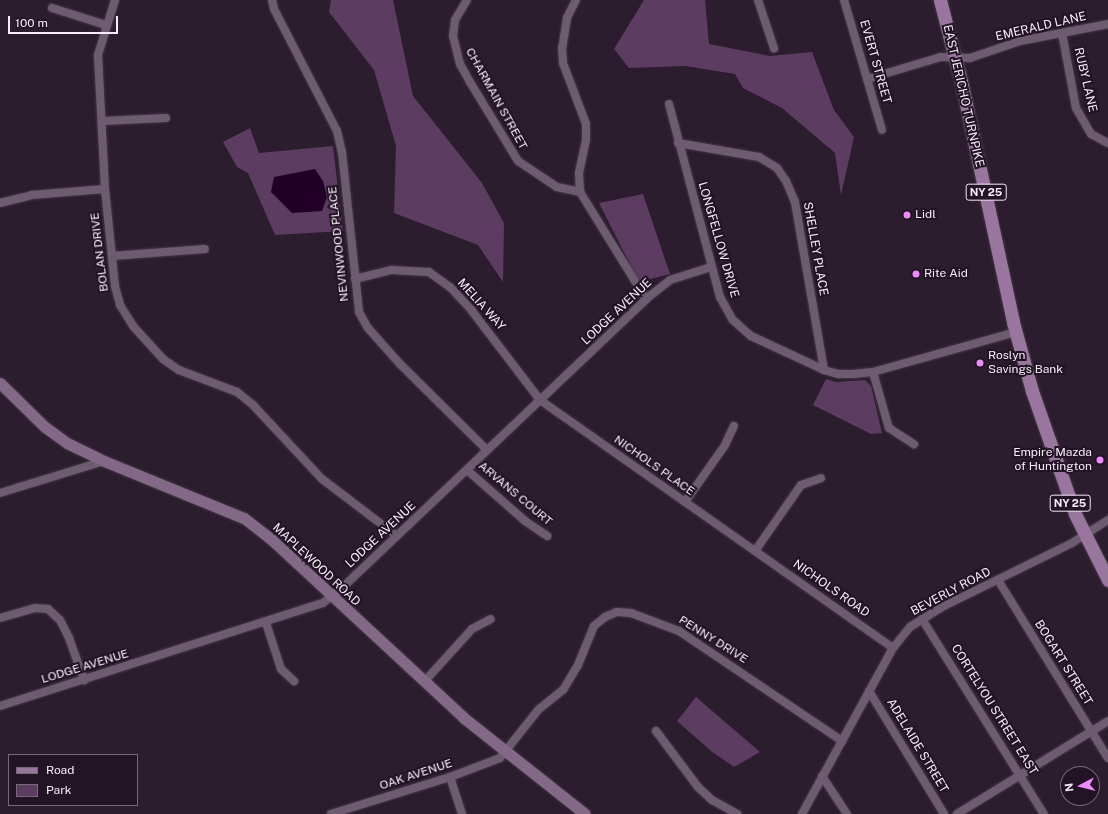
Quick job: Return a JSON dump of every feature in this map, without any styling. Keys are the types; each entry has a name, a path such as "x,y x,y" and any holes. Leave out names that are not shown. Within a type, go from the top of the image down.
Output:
{"main road":[{"name":"EAST JERICHO TURNPIKE","path":"940,0 956,57 1016,332 1053,457 1084,537 1108,580"}],"street":[{"name":"BOLAN DRIVE","path":"115,0 106,25 98,55 105,189 112,256 120,305 133,326 163,359 179,370 237,392 253,405 322,478 397,536"},
{"name":"NEVINWOOD PLACE","path":"272,0 274,9 337,131 342,152 359,312 368,328 424,389 487,450"},
{"name":"CHARMAIN STREET","path":"466,0 455,20 453,36 458,59 470,82 518,161 557,187 580,192"},
{"path":"576,0 567,18 562,48 563,63 586,124 586,140 579,173 580,192 646,299"},
{"path":"758,0 774,48"},
{"name":"EVERT STREET","path":"844,0 882,130"},
{"path":"52,8 106,25"},
{"name":"EMERALD LANE","path":"867,79 941,57 970,58 1020,41 1108,24"},
{"name":"RUBY LANE","path":"1062,33 1076,108 1083,123 1091,134 1108,143"},
{"name":"LONGFELLOW DRIVE","path":"668,104 711,267 726,310 740,327 751,336 824,370 838,374 873,372 1016,332"},
{"path":"102,121 166,118"},
{"name":"SHELLEY PLACE","path":"678,143 760,157 777,168 786,181 795,202 824,370"},
{"path":"0,203 32,196 105,189"},
{"path":"112,256 205,249"},
{"name":"LODGE AVENUE","path":"0,706 323,603 332,597 397,536 646,299 670,280 711,267"},
{"name":"MELIA WAY","path":"355,279 391,270 429,272 450,287 472,311 540,400"},
{"path":"873,372 889,428 914,444"},
{"name":"MAPLEWOOD ROAD","path":"0,383 46,427 67,443 104,461 244,518 271,539 424,682 505,752 584,814"},
{"name":"NICHOLS PLACE","path":"540,400 755,551"},
{"path":"684,502 725,445 734,426"},
{"path":"0,493 104,461"},
{"name":"ARVANS COURT","path":"467,470 525,521 547,536"},
{"path":"755,551 801,485 821,478"},
{"name":"BEVERLY ROAD","path":"802,814 893,648 910,627 922,619 1084,537 1108,520"},
{"name":"NICHOLS ROAD","path":"755,551 893,648"},
{"name":"BOGART STREET","path":"998,580 1108,758"},
{"path":"0,618 35,608 48,609 60,620 84,680"},
{"name":"PENNY DRIVE","path":"505,752 538,710 563,690 578,665 594,626 604,617 617,612 632,614 679,631 842,741"},
{"path":"424,682 472,629 491,619"},
{"name":"CORTELYOU STREET EAST","path":"922,619 1044,814"},
{"path":"266,622 281,669 294,681"},
{"name":"ADELAIDE STREET","path":"869,691 944,814"},
{"path":"957,814 1019,774 1108,721"},
{"path":"656,731 698,787 712,800 738,814"},
{"name":"OAK AVENUE","path":"331,814 450,777 500,758 505,752"},
{"path":"822,776 847,814"},
{"path":"450,777 462,814"}],"green space":[{"path":"331,0 393,0 413,96 482,183 504,223 503,282 478,245 394,213 396,146 374,70 329,12"},
{"path":"644,0 705,0 709,44 770,56 812,52 834,110 854,137 841,195 835,153 782,108 743,88 735,74 685,66 629,68 614,49"},
{"path":"250,128 259,153 333,146 343,231 275,235 248,173 237,167 223,142","holes":["315,169 279,198 271,192"]},
{"path":"643,194 670,274 639,282 599,203"},
{"path":"826,379 836,382 865,380 871,386 882,433 871,434 813,405"},
{"path":"696,697 760,752 734,767 711,751 677,721"}],"shaded area":[{"path":"315,169 323,181 327,197 322,211 292,213 271,192 274,177"}],"place":[{"name":"Lidl","path":"907,215"},
{"name":"Rite Aid","path":"916,274"},
{"name":"Roslyn Savings Bank","path":"980,363"},
{"name":"Empire Mazda of Huntington","path":"1100,460"}]}
